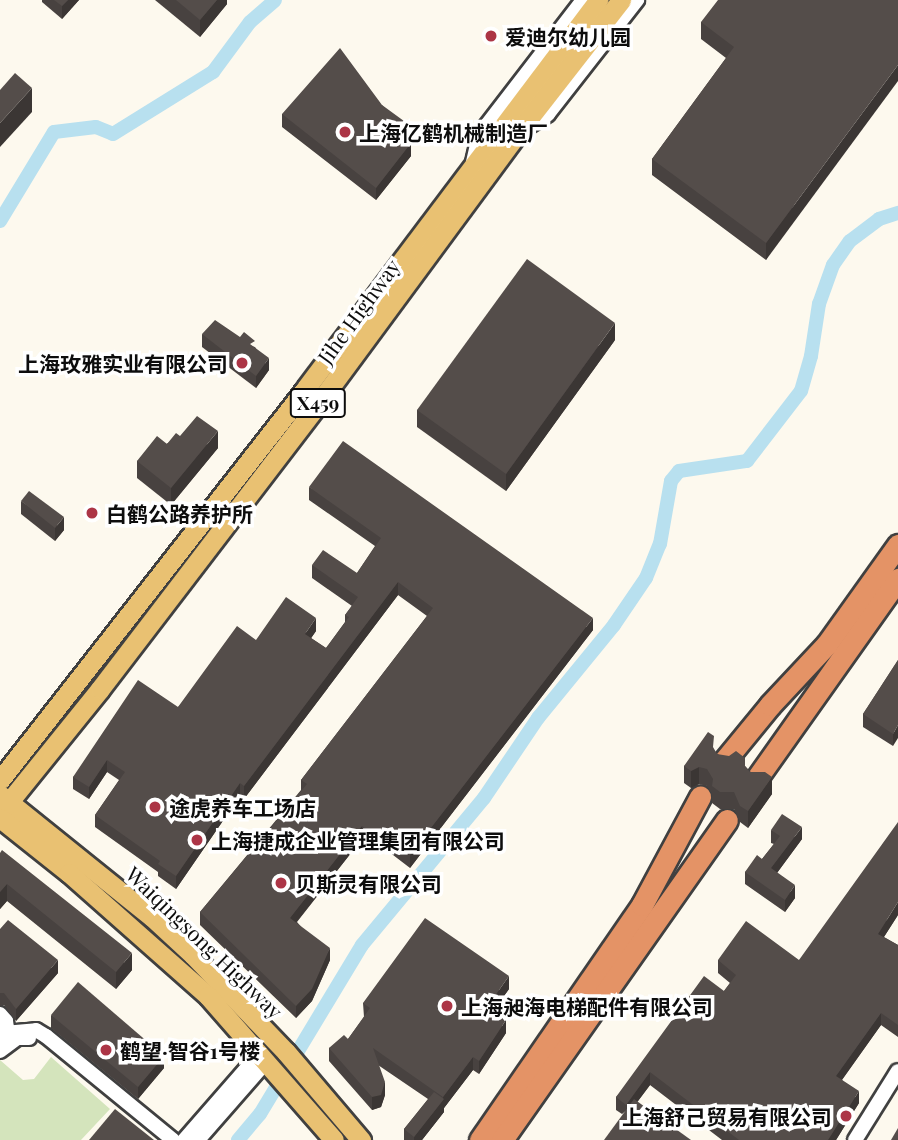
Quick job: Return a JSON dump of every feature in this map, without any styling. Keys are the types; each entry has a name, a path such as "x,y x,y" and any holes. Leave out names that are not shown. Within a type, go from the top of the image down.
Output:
{"highway":[{"path":"725,760 770,705 827,644 898,545"},
{"path":"757,778 898,579"},
{"path":"480,1140 642,905 700,797"},
{"path":"502,1140 727,820"}],"main road":[{"name":"Jihe Highway","path":"0,780 306,388 598,0"},
{"name":"Jihe Highway","path":"2,807 100,689 312,412 516,135 621,0"},
{"name":"Waiqingsong Highway","path":"2,807 152,917 271,1058 334,1140"},
{"name":"Waiqingsong Highway","path":"271,1058 321,1092 361,1140"}],"street":[{"path":"473,166 479,135 583,0"},
{"path":"516,135 548,114 637,0"},
{"path":"0,1014 6,1021 2,1035 36,1030 184,1140 271,1058"},
{"path":"0,1051 17,1038 44,1043 159,1140"},
{"path":"855,1140 898,1071"}],"green space":[{"path":"51,1057 110,1109 81,1140 0,1140 0,1060 23,1080 34,1079"}],"building":[{"path":"54,0 68,0 62,6"},
{"path":"176,0 217,0 200,20"},
{"path":"718,0 898,0 898,65 766,243 652,159 734,47 701,22"},
{"name":"上海亿鹤机械制造厂","path":"340,48 382,105 408,124 401,136 411,143 376,188 282,114"},
{"path":"15,73 32,88 0,123 0,90"},
{"path":"527,259 615,323 506,474 417,410"},
{"path":"215,320 240,337 244,332 255,341 250,344 269,358 256,376 202,334"},
{"path":"197,416 218,431 171,488 137,461 157,436 167,444 176,433 180,436"},
{"path":"343,441 593,618 410,855 380,833 377,837 362,826 290,918 330,948 312,989 296,1006 200,912 307,784 301,780 433,608 398,582 244,786 240,783 176,876 158,864 160,861 95,815 125,772 107,760 89,787 73,777 138,680 178,707 237,626 256,640 286,597 316,618 305,634 326,648 349,617 345,615 358,597 312,565 323,550 357,573 381,538 309,487"},
{"path":"29,491 64,517 55,528 21,501"},
{"path":"898,660 898,725 893,734 863,714"},
{"path":"708,732 714,736 713,747 717,754 729,756 736,751 745,758 745,766 750,772 765,772 772,777 748,811 740,806 734,792 720,792 712,786 713,779 707,769 699,767 691,771 684,766"},
{"path":"782,814 802,827 771,868 795,885 785,900 745,872 757,855 762,859 780,836 771,830"},
{"path":"898,822 898,902 878,934 898,945 898,1025 881,1013 836,1076 859,1091 828,1140 739,1140 650,1072 626,1105 616,1097 704,976 724,991 736,975 718,960 746,921 799,960"},
{"path":"2,850 132,953 116,972 7,884 0,892"},
{"name":"上海昶海电梯配件有限公司","path":"425,918 509,976 487,1007 506,1020 479,1061 473,1057 443,1097 373,1048 385,1082 381,1095 372,1097 329,1048 344,1035 348,1039 370,1008 363,1003"},
{"path":"8,920 58,960 16,1009 4,993 0,993 0,929"},
{"name":"鹤望·智谷1号楼","path":"78,982 164,1056 138,1087 51,1015"},
{"path":"434,1092 444,1099 414,1137 404,1129"},
{"path":"634,1099 691,1140 604,1140"},
{"path":"115,1109 154,1140 89,1140"},
{"path":"898,1128 898,1140 891,1140"}],"waterway":[{"path":"0,221 54,132 96,127 113,134 213,72 250,22 275,0"},
{"path":"238,1140 260,1114 362,945 484,798 538,718 614,625 646,578 660,544 671,481 679,471 747,461 801,391 811,356 819,304 833,265 850,241 879,219 898,213"}],"place":[{"name":"爱迪尔幼儿园","path":"491,36"},
{"name":"上海亿鹤机械制造厂","path":"345,132"},
{"name":"上海玫雅实业有限公司","path":"242,363"},
{"name":"白鹤公路养护所","path":"92,513"},
{"name":"途虎养车工场店","path":"155,807"},
{"name":"上海捷成企业管理集团有限公司","path":"197,840"},
{"name":"贝斯灵有限公司","path":"281,883"},
{"name":"上海昶海电梯配件有限公司","path":"447,1006"},
{"name":"鹤望·智谷1号楼","path":"106,1050"},
{"name":"上海舒己贸易有限公司","path":"846,1116"}]}
